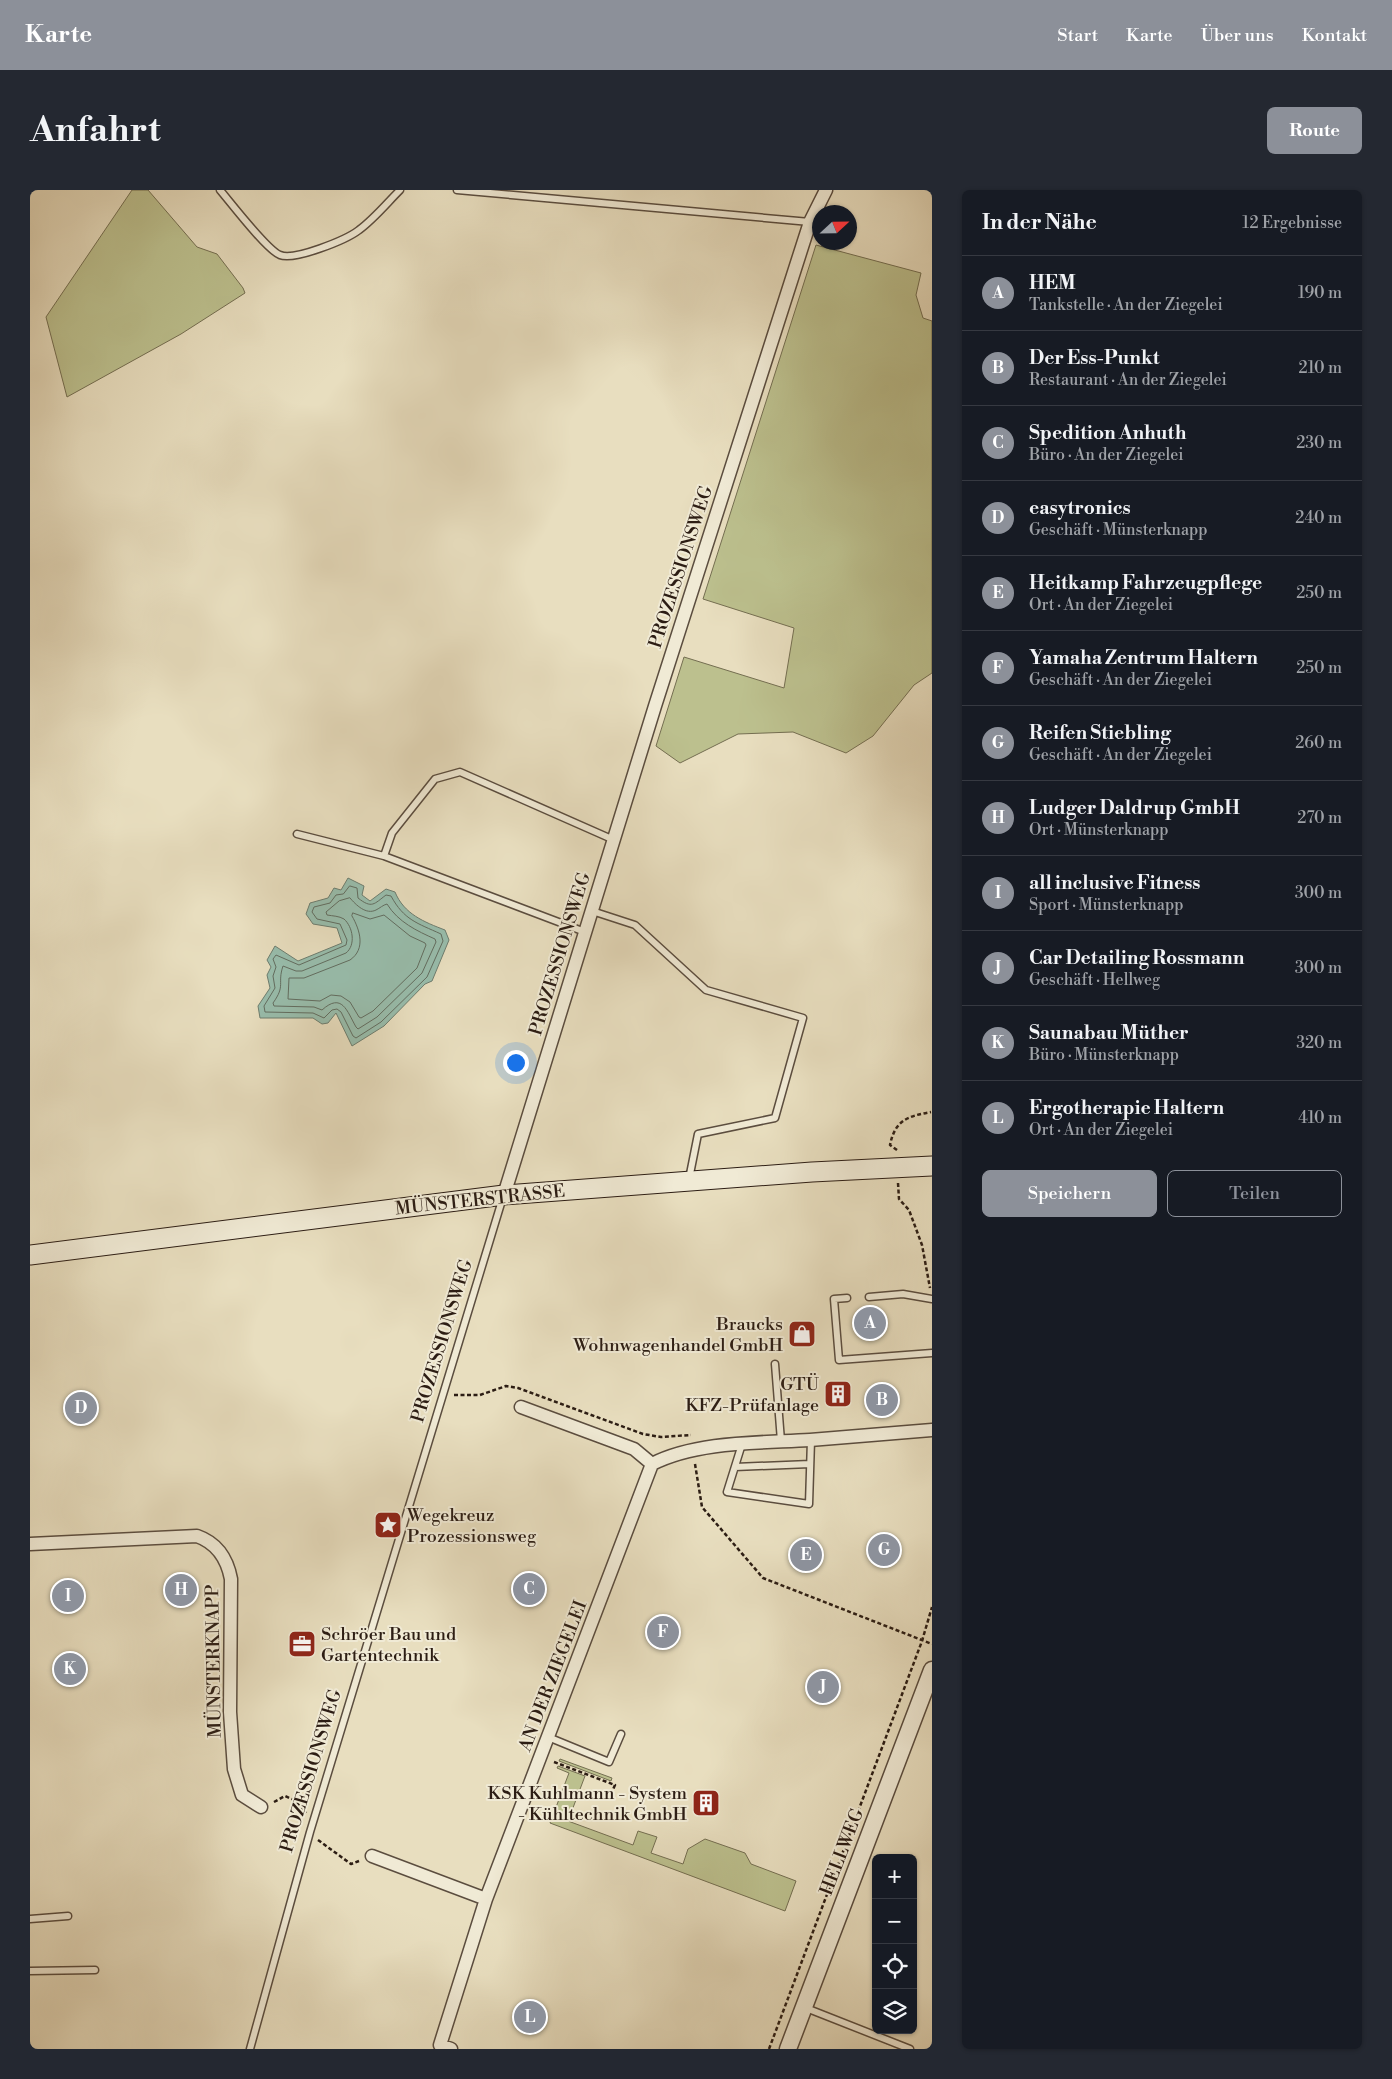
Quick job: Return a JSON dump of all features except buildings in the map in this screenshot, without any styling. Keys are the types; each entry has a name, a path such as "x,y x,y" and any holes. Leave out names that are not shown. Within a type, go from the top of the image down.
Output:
{"main road":[{"name":"MÜNSTERSTRASSE","path":"30,1255 504,1196 932,1166"}],"street":[{"name":"PROZESSIONSWEG","path":"504,1196 585,932 810,222 826,190"},
{"path":"521,1407 634,1449 652,1464 668,1456 743,1443 811,1440 932,1430"},
{"name":"AN DER ZIEGELEI","path":"443,2048 486,1899 652,1464"},
{"name":"MÜNSTERKNAPP","path":"30,1544 197,1536 218,1549 227,1563 231,1579 230,1712 234,1769 242,1795 261,1808"},
{"name":"HELLWEG","path":"788,2049 932,1670"},
{"path":"372,1856 486,1899"}],"lane":[{"path":"220,190 272,251 286,257 296,256 350,236 360,229 400,190"},
{"path":"457,190 810,222"},
{"path":"384,856 392,833 435,779 460,772 614,840"},
{"path":"297,834 384,856 585,932"},
{"path":"592,911 635,926 706,990 803,1018 775,1118 698,1134 688,1182"},
{"name":"PROZESSIONSWEG","path":"250,2049 310,1832 504,1196"},
{"path":"868,1296 903,1294 931,1299"},
{"path":"847,1298 834,1299 839,1360 932,1353"},
{"path":"775,1364 781,1441"},
{"path":"743,1443 727,1492 809,1504 811,1440"},
{"path":"735,1467 810,1464"},
{"path":"548,1737 609,1762 621,1734"},
{"path":"30,1919 68,1916"},
{"path":"30,1971 94,1970"},
{"path":"804,2007 910,2049"}],"path":[{"path":"931,1112 911,1115 896,1126 890,1145 897,1150 899,1199 909,1210 922,1245 931,1299"},
{"path":"693,1451 702,1507 763,1578 932,1644"},
{"path":"769,2049 922,1641 932,1607"},
{"path":"928,1623 932,1624"},
{"path":"541,1757 615,1785 611,1794"},
{"path":"261,1808 285,1796 294,1800 314,1820"},
{"path":"310,1832 351,1864 372,1856"}],"shaded area":[{"path":"132,190 148,190 197,247 217,254 245,293 181,334 67,397 46,317"},
{"path":"814,250 835,250 921,273 916,295 923,318 932,321 932,673 914,685 873,736 846,753 793,732 738,734 680,763 656,746 684,657 784,688 794,628 703,599"},
{"path":"560,1759 612,1778 611,1781 559,1761"},
{"path":"558,1766 585,1776 568,1821 633,1845 638,1831 657,1837 651,1853 683,1864 688,1849 705,1839 745,1853 751,1864 796,1881 785,1911 550,1823 569,1773 557,1768"}],"water":[{"path":"348,878 364,886 362,895 370,901 386,889 395,892 409,912 445,930 449,940 432,981 425,984 384,1026 352,1046 336,1013 328,1023 322,1024 313,1018 260,1018 258,1006 270,988 267,975 271,967 267,960 275,946 298,961 342,943 337,928 313,924 306,914 310,903 328,898 334,888 341,890"}],"place":[{"name":"HEM","path":"870,1323"},
{"name":"Braucks Wohnwagenhandel GmbH","path":"802,1334"},
{"name":"GTÜ KFZ-Prüfanlage","path":"838,1394"},
{"name":"Der Ess-Punkt","path":"882,1400"},
{"name":"easytronics","path":"81,1408"},
{"name":"Wegekreuz Prozessionsweg","path":"388,1525"},
{"name":"Reifen Stiebling","path":"884,1550"},
{"name":"Heitkamp Fahrzeugpflege","path":"806,1555"},
{"name":"Spedition Anhuth","path":"529,1589"},
{"name":"Ludger Daldrup GmbH","path":"181,1590"},
{"name":"all inclusive Fitness","path":"68,1596"},
{"name":"Yamaha Zentrum Haltern","path":"663,1632"},
{"name":"Schröer Bau und Gartentechnik","path":"302,1644"},
{"name":"Saunabau Müther","path":"70,1669"},
{"name":"Car Detailing Rossmann","path":"823,1687"},
{"name":"KSK Kuhlmann - System - Kühltechnik GmbH","path":"706,1803"},
{"name":"Ergotherapie Haltern","path":"530,2017"}]}
